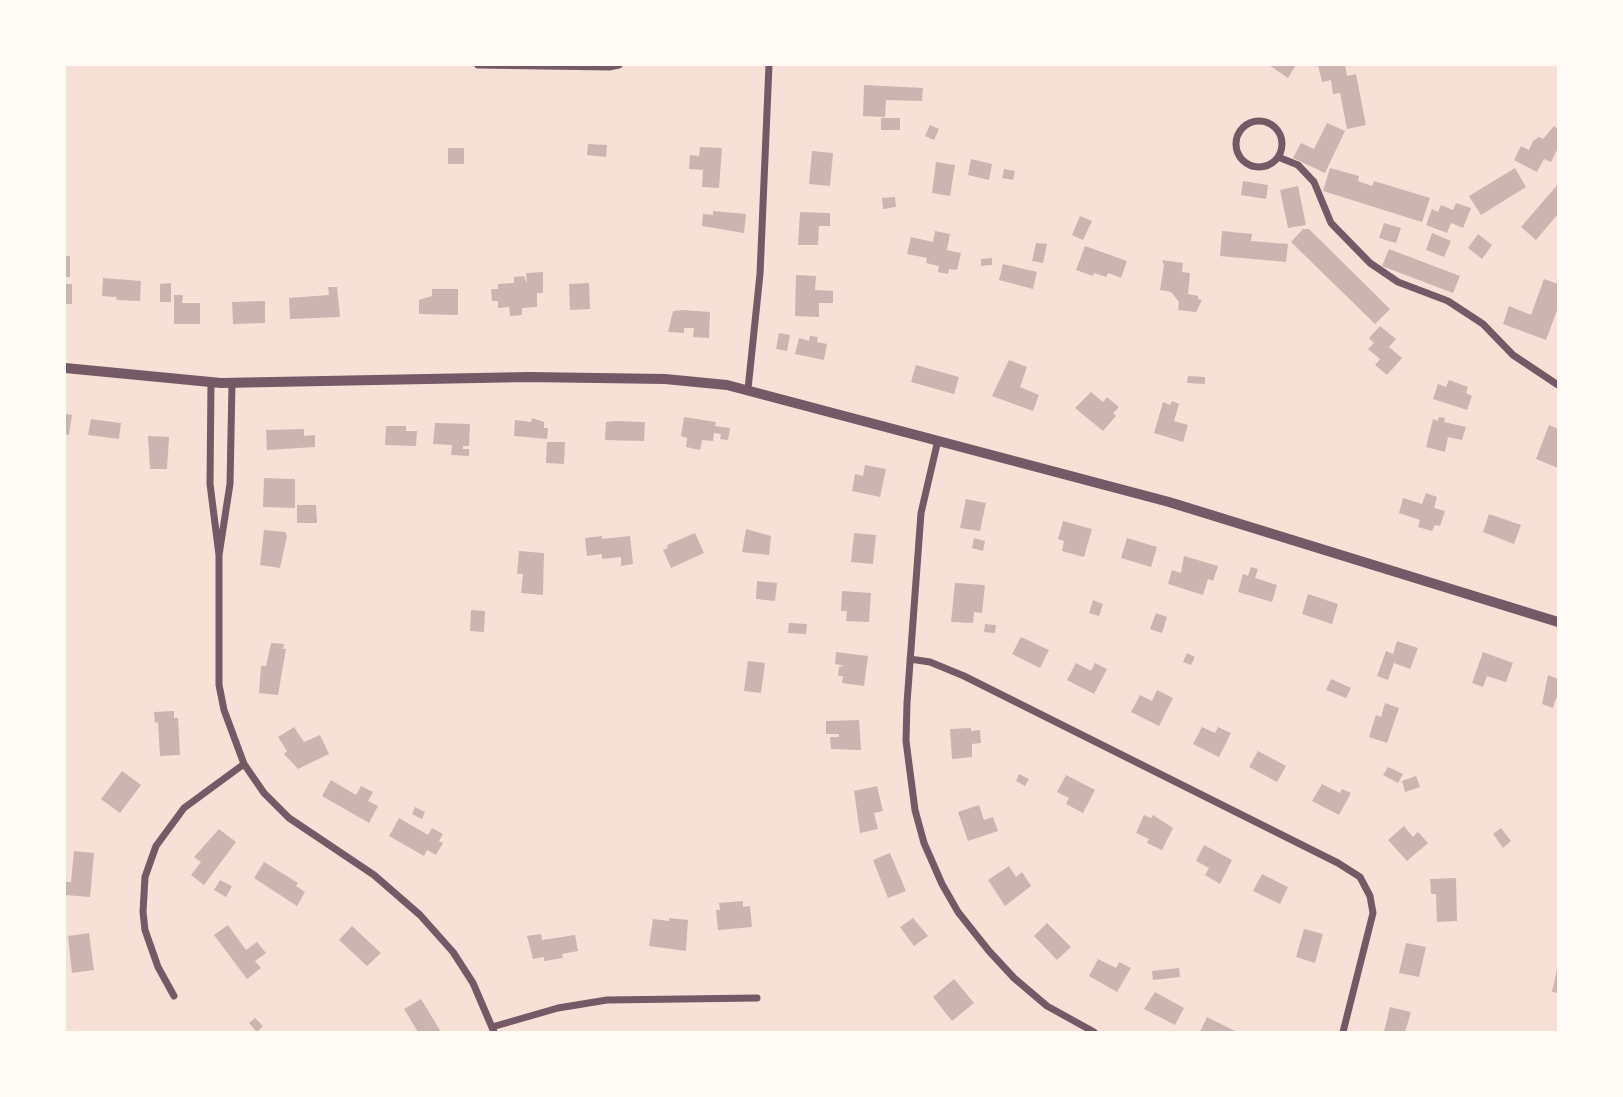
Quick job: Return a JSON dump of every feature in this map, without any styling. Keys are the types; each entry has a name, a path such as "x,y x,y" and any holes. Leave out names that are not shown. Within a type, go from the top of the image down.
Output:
{"street":[{"path":"478,65 619,65"},
{"path":"748,389 760,274 768,65"},
{"path":"1264,122 1275,126 1281,134 1283,147 1278,157 1258,167 1246,163 1237,153 1239,133 1247,125 1264,122"},
{"path":"1278,157 1298,165 1314,182 1331,223 1370,263 1398,282 1448,301 1483,324 1513,355 1558,385"},
{"path":"65,368 232,383 528,377 665,379 748,389 1234,521 1558,622"},
{"path":"211,382 210,484 219,555 219,685 224,710 244,765 264,793 289,818 374,876 420,915 453,952 472,984 493,1030 558,1008 607,1000 757,998"},
{"path":"219,555 231,473 232,383"},
{"path":"938,440 921,513 906,741 909,779 924,843 958,912 1014,978 1047,1006 1094,1032"},
{"path":"910,659 930,662 964,676 1338,863 1360,877 1370,896 1373,913 1343,1032"},
{"path":"174,996 158,967 145,930 145,877 156,846 184,808 244,765"}],"building":[{"path":"1269,65 1296,65 1288,78"},
{"path":"1318,65 1345,65 1347,76 1356,74 1366,125 1347,129 1340,93 1333,94 1331,80 1322,82"},
{"path":"864,85 923,88 922,101 886,100 885,117 863,116"},
{"path":"881,118 900,118 900,130 881,130"},
{"path":"1327,123 1345,131 1325,173 1293,158 1301,143 1314,149"},
{"path":"930,125 939,129 934,140 925,136"},
{"path":"1554,126 1558,129 1558,148 1551,162 1544,159 1537,172 1514,160 1521,146 1529,150 1533,141 1539,137 1543,139"},
{"path":"588,144 607,145 606,157 587,155"},
{"path":"700,147 722,148 719,188 702,187 703,170 689,169 690,155 699,156"},
{"path":"448,148 464,148 464,164 448,164"},
{"path":"812,151 833,153 830,186 809,184"},
{"path":"971,159 992,164 989,180 968,175"},
{"path":"936,162 955,165 950,196 932,193"},
{"path":"1330,168 1359,176 1358,181 1372,186 1374,181 1430,198 1422,222 1323,191"},
{"path":"1515,168 1526,187 1481,215 1469,196"},
{"path":"1004,169 1015,171 1013,180 1002,178"},
{"path":"1243,181 1268,185 1266,199 1241,195"},
{"path":"1558,184 1558,214 1536,240 1521,227"},
{"path":"1298,186 1306,225 1288,228 1280,190"},
{"path":"895,197 896,207 883,209 882,198"},
{"path":"1456,203 1471,208 1463,228 1451,223 1447,233 1426,225 1432,209 1438,212 1441,205 1453,210"},
{"path":"713,211 746,214 744,233 702,226 703,214 713,215"},
{"path":"800,212 830,213 830,226 819,226 818,245 798,245"},
{"path":"1080,216 1092,221 1083,240 1072,235"},
{"path":"1384,223 1401,228 1396,243 1379,238"},
{"path":"1303,229 1309,229 1390,309 1375,324 1291,242"},
{"path":"935,231 950,234 947,250 961,253 957,270 949,269 948,274 938,272 939,266 926,263 927,258 907,254 911,237 933,242"},
{"path":"1222,231 1252,234 1251,241 1288,244 1286,262 1220,256"},
{"path":"1432,233 1451,241 1444,257 1426,250"},
{"path":"1478,234 1492,245 1482,259 1468,248"},
{"path":"1036,243 1047,244 1043,263 1032,261"},
{"path":"1085,246 1127,261 1121,278 1108,273 1106,277 1094,273 1093,276 1076,270"},
{"path":"1389,249 1460,276 1453,293 1382,266"},
{"path":"65,256 70,256 70,277 65,277"},
{"path":"992,258 992,265 981,266 981,259"},
{"path":"1162,260 1183,263 1182,272 1190,273 1188,294 1198,296 1198,299 1202,300 1196,312 1178,310 1179,302 1171,292 1160,290 1164,265"},
{"path":"1003,264 1037,272 1033,289 999,280"},
{"path":"543,272 543,293 537,293 537,307 522,308 522,315 510,316 509,307 498,308 498,301 492,301 491,289 498,289 498,284 514,283 514,277 524,276 527,284 526,273"},
{"path":"796,275 816,276 815,290 833,291 833,303 819,303 819,317 795,316"},
{"path":"103,278 141,281 140,301 116,300 117,297 102,296"},
{"path":"1544,279 1558,284 1558,308 1546,340 1503,324 1509,306 1531,315"},
{"path":"171,283 171,302 160,302 160,284"},
{"path":"589,283 590,309 570,310 569,284"},
{"path":"65,284 72,284 72,304 65,304"},
{"path":"328,287 337,287 340,317 290,319 289,298 329,295"},
{"path":"432,289 458,289 458,315 419,314 419,300 432,296"},
{"path":"174,295 183,295 182,303 200,303 200,324 174,324"},
{"path":"265,301 265,323 233,324 232,302"},
{"path":"673,311 710,312 709,338 693,337 694,328 684,328 684,333 668,332"},
{"path":"1380,326 1396,339 1389,347 1402,358 1387,375 1375,365 1380,359 1368,349 1374,343 1369,338"},
{"path":"779,333 790,335 787,351 776,349"},
{"path":"810,336 818,337 817,342 827,344 824,360 795,354 799,338 809,341"},
{"path":"1009,360 1027,367 1020,387 1039,395 1033,411 992,396"},
{"path":"916,365 959,377 954,394 911,382"},
{"path":"1188,376 1205,377 1205,384 1187,383"},
{"path":"1449,380 1468,387 1466,393 1472,396 1467,410 1433,399 1438,384 1446,387"},
{"path":"1091,392 1103,402 1107,397 1119,407 1113,413 1116,416 1103,431 1075,408"},
{"path":"1172,401 1179,404 1174,421 1188,425 1183,442 1154,433 1163,402 1170,405"},
{"path":"65,414 72,415 69,435 65,434"},
{"path":"684,417 716,422 715,426 730,428 728,440 720,439 721,434 714,433 713,441 702,440 700,450 686,447 687,438 681,436"},
{"path":"1439,417 1445,418 1444,422 1466,427 1462,440 1448,437 1445,452 1426,447 1433,419 1438,421"},
{"path":"532,418 544,422 544,428 548,428 547,439 514,436 515,420 531,422"},
{"path":"91,419 121,423 119,439 88,435"},
{"path":"606,422 645,422 644,441 605,440"},
{"path":"435,423 470,424 469,446 463,446 463,449 469,449 469,456 451,455 452,445 433,444"},
{"path":"1549,425 1558,429 1558,468 1536,459"},
{"path":"386,426 406,426 406,431 417,431 416,446 385,445"},
{"path":"304,429 304,436 315,435 315,447 267,450 266,430"},
{"path":"148,436 169,437 167,469 150,469"},
{"path":"547,442 565,442 564,464 546,463"},
{"path":"865,465 886,469 880,497 852,491 855,474 863,476"},
{"path":"264,478 295,479 295,508 263,507"},
{"path":"1426,493 1437,497 1434,508 1445,511 1440,526 1435,525 1432,531 1418,527 1420,520 1399,513 1403,498 1422,504"},
{"path":"966,499 986,503 980,531 960,528"},
{"path":"297,505 316,505 317,523 297,523"},
{"path":"1489,514 1521,525 1514,544 1483,532"},
{"path":"1063,521 1092,529 1084,557 1062,551 1064,541 1058,539"},
{"path":"746,529 771,536 769,555 742,552"},
{"path":"264,530 285,532 287,536 280,568 260,565"},
{"path":"695,533 704,553 671,568 663,550 668,548 667,545"},
{"path":"854,533 876,535 873,564 851,562"},
{"path":"602,536 602,539 630,536 633,564 621,566 621,557 602,559 602,554 587,556 585,538"},
{"path":"974,538 985,541 983,551 972,548"},
{"path":"1127,538 1157,547 1151,567 1121,558"},
{"path":"519,551 544,553 543,595 521,593 523,574 517,574"},
{"path":"1184,556 1218,566 1213,581 1208,579 1203,595 1168,584 1172,570 1181,573"},
{"path":"1251,567 1258,569 1255,578 1277,585 1272,602 1238,592 1243,574 1248,576"},
{"path":"757,581 777,583 775,601 756,599"},
{"path":"955,583 985,585 982,613 974,612 973,623 951,622"},
{"path":"842,591 871,593 869,622 846,621 847,611 841,611"},
{"path":"1308,594 1338,604 1332,624 1302,614"},
{"path":"1093,600 1103,604 1099,616 1089,613"},
{"path":"471,610 485,611 484,632 470,631"},
{"path":"1156,613 1167,617 1162,633 1150,629"},
{"path":"789,623 807,624 806,634 788,633"},
{"path":"985,624 996,625 995,633 984,632"},
{"path":"1021,637 1049,650 1040,668 1012,654"},
{"path":"1397,641 1418,648 1410,669 1394,663 1388,680 1377,676 1386,651 1393,654"},
{"path":"271,643 284,644 283,649 286,649 278,695 259,693 261,666 266,666"},
{"path":"836,652 868,656 864,686 842,683 843,676 838,676 839,667 845,666 835,664"},
{"path":"1483,652 1513,663 1506,682 1487,676 1483,687 1472,683"},
{"path":"1187,653 1195,657 1191,665 1183,662"},
{"path":"748,661 765,663 761,693 744,691"},
{"path":"1076,663 1091,671 1095,663 1107,669 1094,694 1067,680"},
{"path":"1548,675 1558,679 1558,699 1556,698 1553,708 1542,704"},
{"path":"1331,679 1351,688 1346,698 1326,690"},
{"path":"1157,690 1173,698 1159,726 1131,712 1140,695 1152,701"},
{"path":"1385,703 1399,708 1387,743 1369,737 1376,715 1381,717"},
{"path":"174,711 174,718 178,718 180,755 160,756 158,722 155,723 154,712"},
{"path":"859,720 861,750 831,749 830,737 839,737 839,734 826,734 826,721"},
{"path":"294,727 304,742 320,735 329,754 298,769 284,754 287,751 278,737"},
{"path":"1202,727 1215,733 1218,727 1231,733 1219,757 1193,744"},
{"path":"971,728 971,731 980,730 981,743 972,744 972,757 952,759 950,729"},
{"path":"1258,751 1286,766 1277,782 1249,767"},
{"path":"1388,767 1403,774 1398,783 1383,775"},
{"path":"122,771 141,785 120,813 101,799"},
{"path":"1019,774 1029,779 1025,786 1016,781"},
{"path":"1066,775 1095,790 1083,813 1066,804 1069,798 1057,792"},
{"path":"1416,776 1420,787 1405,792 1402,781"},
{"path":"331,780 356,795 361,786 373,792 368,801 378,806 369,823 322,796"},
{"path":"1322,784 1340,793 1342,789 1351,793 1339,815 1312,801"},
{"path":"877,786 883,811 874,813 878,829 860,833 854,791"},
{"path":"979,805 984,820 993,817 998,831 968,841 958,812"},
{"path":"415,807 425,812 422,819 412,814"},
{"path":"1144,815 1151,818 1153,815 1173,828 1162,850 1147,843 1149,839 1136,833"},
{"path":"399,818 428,835 432,828 443,834 439,841 443,843 436,855 427,850 424,856 389,836"},
{"path":"1404,826 1413,837 1418,832 1428,843 1407,861 1388,840"},
{"path":"1501,828 1511,841 1503,848 1493,834"},
{"path":"219,829 236,842 204,885 191,875 201,862 194,857"},
{"path":"1204,845 1232,860 1220,884 1205,875 1209,868 1196,861"},
{"path":"74,851 94,853 90,897 65,895 65,882 71,882"},
{"path":"890,853 906,891 888,898 873,860"},
{"path":"264,862 298,883 296,886 305,892 297,906 254,878"},
{"path":"1009,866 1016,877 1022,872 1031,886 1005,906 988,880"},
{"path":"1262,874 1288,887 1280,904 1253,891"},
{"path":"1456,878 1457,921 1437,922 1436,894 1431,894 1430,879"},
{"path":"220,880 232,886 226,897 214,890"},
{"path":"743,901 743,907 750,906 752,927 718,930 716,910 720,910 719,903"},
{"path":"669,918 688,920 686,951 649,946 653,919 669,921"},
{"path":"913,918 928,936 914,946 900,927"},
{"path":"1047,923 1071,947 1057,960 1034,936"},
{"path":"228,925 246,950 257,942 266,953 255,961 261,968 247,979 214,935"},
{"path":"352,926 381,953 367,966 339,940"},
{"path":"1304,929 1323,934 1315,963 1296,957"},
{"path":"89,933 94,970 72,973 68,936"},
{"path":"541,934 542,940 575,935 578,951 562,954 563,958 544,961 544,957 533,959 527,936"},
{"path":"1406,943 1426,947 1419,977 1399,973"},
{"path":"1098,959 1116,968 1119,962 1131,968 1117,992 1089,976"},
{"path":"1179,968 1180,977 1153,980 1152,971"},
{"path":"1558,969 1558,993 1552,992"},
{"path":"954,979 974,1003 952,1021 933,997"},
{"path":"1155,992 1184,1008 1175,1025 1144,1009"},
{"path":"421,999 441,1032 418,1032 404,1009"},
{"path":"1390,1007 1411,1012 1405,1032 1384,1032"},
{"path":"1207,1017 1237,1032 1200,1032"},
{"path":"255,1018 263,1026 257,1032 249,1023"}]}
